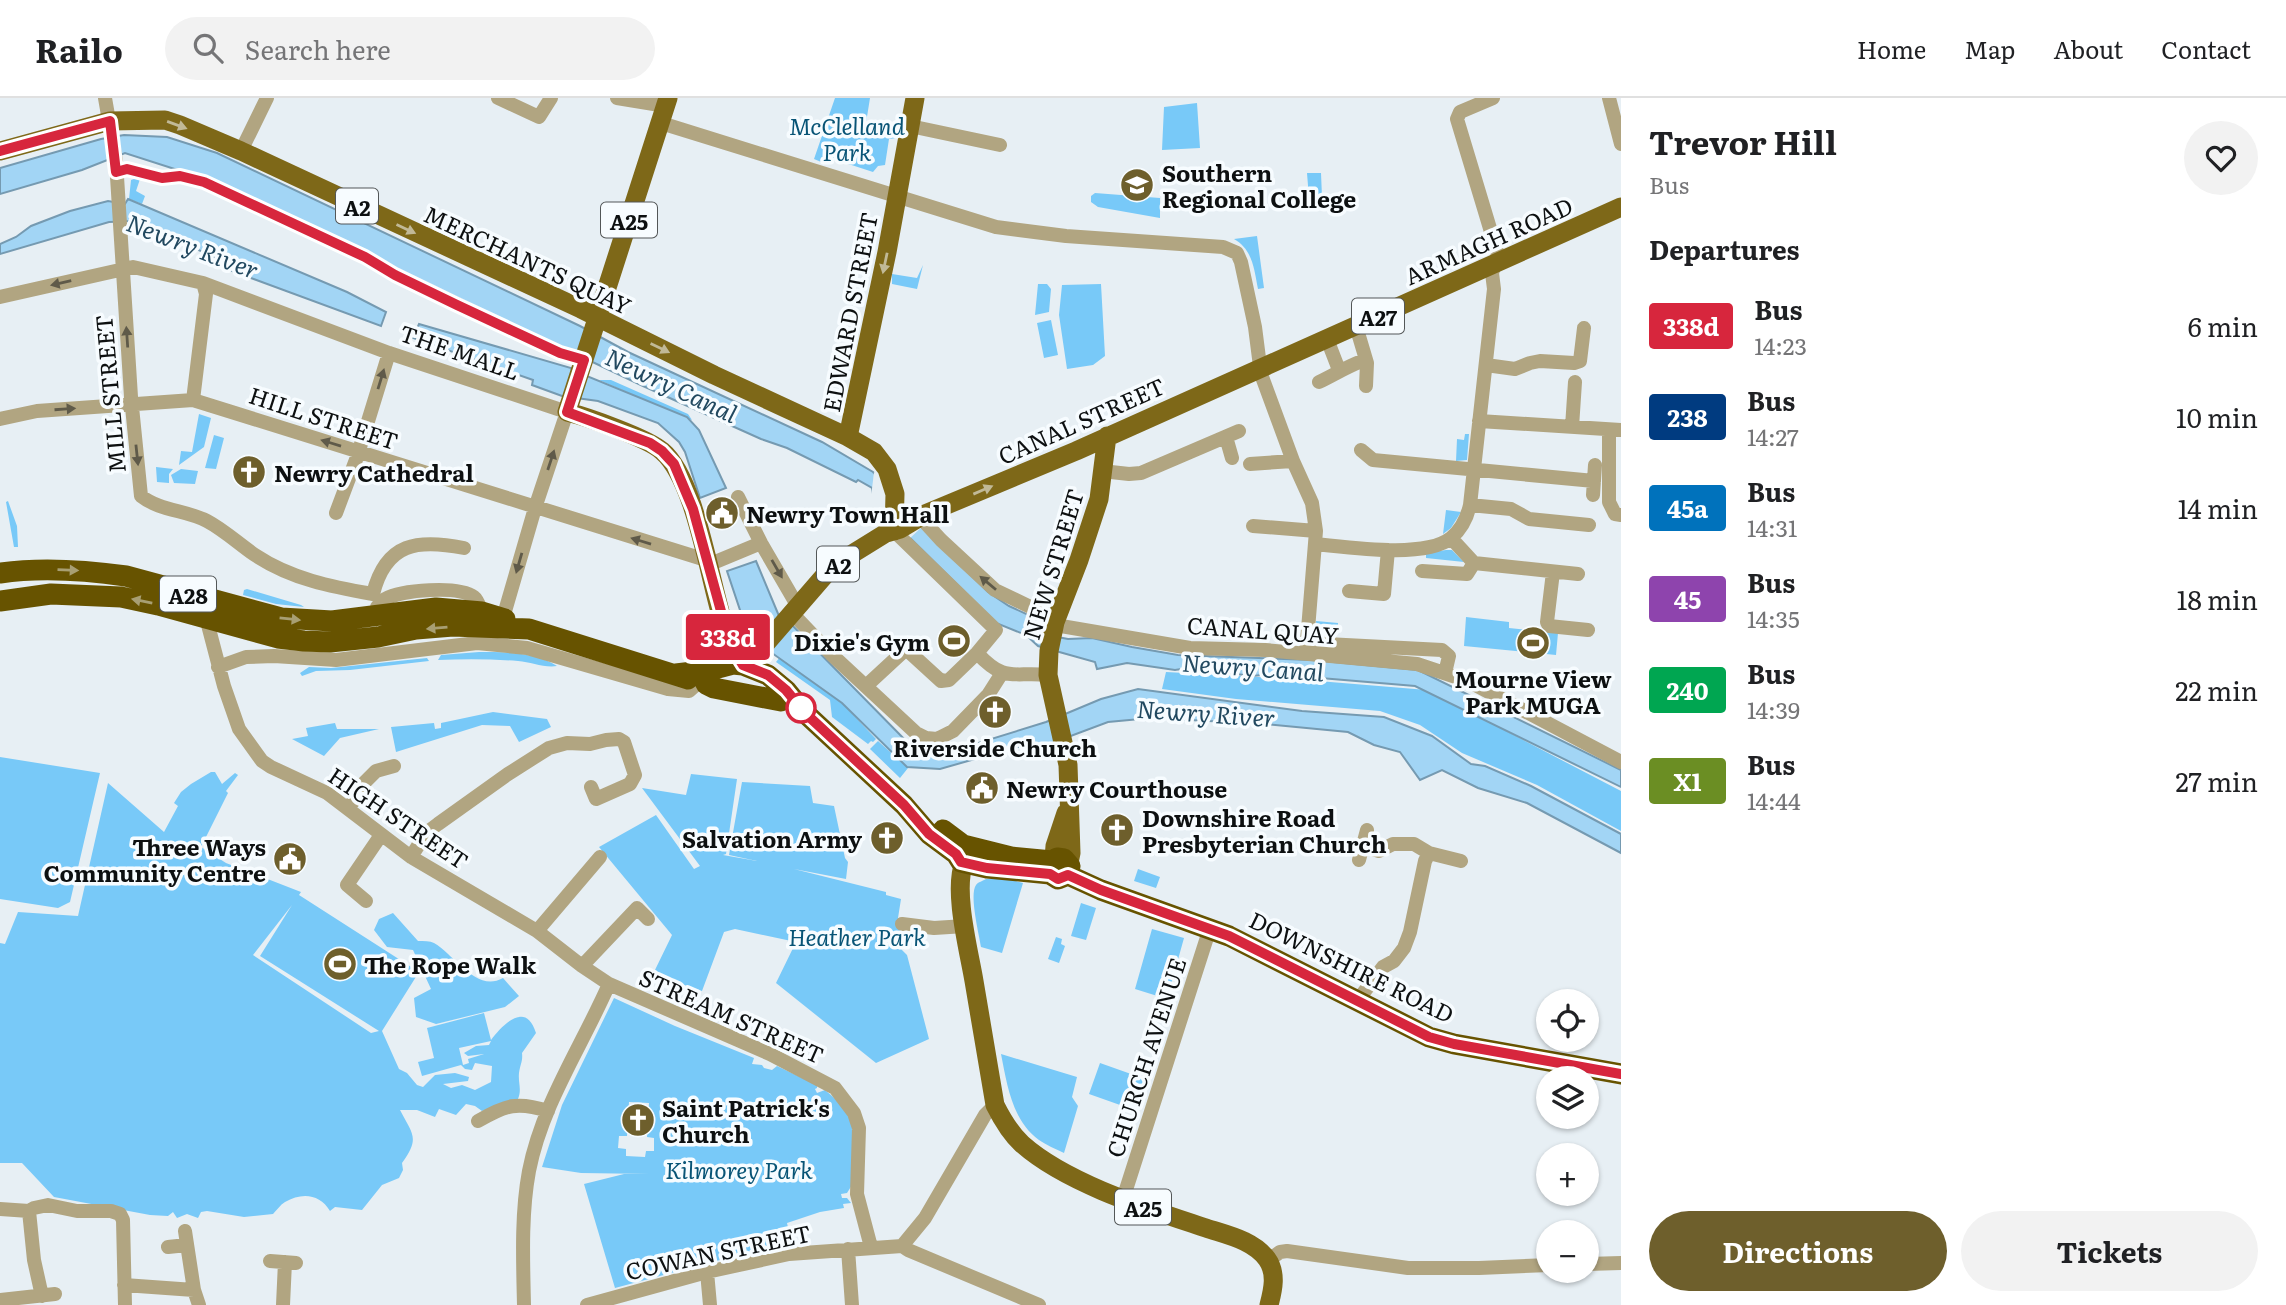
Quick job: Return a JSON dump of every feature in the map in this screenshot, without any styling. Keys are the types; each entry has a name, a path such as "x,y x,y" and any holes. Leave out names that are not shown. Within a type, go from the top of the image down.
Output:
{"highway":[{"name":"A28","path":"0,573 57,570 107,573 161,585 278,638 330,642 376,614"},
{"name":"A28","path":"0,601 51,594 97,595 159,605 320,622 436,608 482,612 502,623"},
{"name":"A28","path":"376,614 416,629 502,623 701,679 714,688 781,701"},
{"name":"A28","path":"701,679 733,664 750,661 786,690 804,712 904,805 929,834 965,854"},
{"name":"A28","path":"750,661 755,682 781,701 804,712"},
{"name":"DOWNSHIRE ROAD","path":"965,854 1011,857 1059,867 1101,890 1210,928 1254,947 1296,971 1429,1037 1454,1044 1621,1074"}],"main road":[{"name":"EDWARD STREET","path":"848,437 887,252 915,98"},
{"name":"A25","path":"596,325 665,109"},
{"name":"MERCHANTS QUAY","path":"111,127 165,120 241,151 596,325 714,375 848,437 880,458 904,507 917,516"},
{"name":"A2","path":"0,151 111,127"},
{"name":"ARMAGH ROAD","path":"1261,368 1621,207"},
{"path":"569,407 596,325"},
{"name":"CANAL STREET","path":"917,516 1261,368"},
{"name":"THE MALL","path":"569,407 650,443 674,464 682,479 710,562 730,644 750,661"},
{"name":"NEW STREET","path":"1059,867 1055,846 1070,799 1068,765 1048,675 1052,636 1099,499 1107,436"},
{"path":"893,488 896,527"},
{"name":"A2","path":"750,661 791,612 844,559 917,516"},
{"name":"A25","path":"965,854 960,872 965,926 995,1105 1007,1127 1022,1144 1043,1159 1123,1199 1249,1243 1269,1260"},
{"path":"1269,1260 1274,1276 1269,1305"}],"street":[{"name":"MILL STREET","path":"105,98 111,127 131,404 141,496 157,505 205,520 257,556 376,614"},
{"path":"241,151 267,98"},
{"path":"498,98 539,117 551,98"},
{"path":"617,98 665,109 897,196 996,227 1066,236 1223,247 1237,253 1247,287 1261,368 1272,406 1312,503 1315,537 1306,648 1443,650 1449,656 1445,673"},
{"path":"1253,526 1388,550 1433,546 1451,538 1462,526 1470,505 1494,289 1492,273 1498,253 1457,120 1461,112 1493,98"},
{"path":"1609,98 1621,144"},
{"path":"910,126 1000,145"},
{"name":"THE MALL","path":"0,297 133,267 204,284 389,353 569,407"},
{"path":"193,400 206,294 204,284"},
{"path":"1356,326 1367,363 1366,386"},
{"path":"1486,365 1515,369 1540,361 1580,361 1584,328"},
{"path":"1327,339 1339,370"},
{"path":"337,513 389,353"},
{"path":"1319,382 1362,361"},
{"path":"1572,427 1575,382"},
{"name":"HILL STREET","path":"0,419 37,411 193,400 710,562"},
{"path":"502,623 535,508 569,407"},
{"path":"1479,421 1615,430 1609,502 1615,514 1621,515"},
{"path":"1102,471 1141,473 1232,434 1232,458"},
{"path":"1361,450 1373,460 1474,470 1593,488 1595,465"},
{"path":"1250,464 1293,461"},
{"path":"738,498 756,545 791,612 916,733 937,739 953,731 988,695 1002,673"},
{"path":"1470,505 1511,509 1529,519 1588,524"},
{"name":"CANAL QUAY","path":"917,516 995,590 1048,615 1052,636 1067,627 1180,646 1265,650 1306,648 1417,664 1468,681 1621,762"},
{"path":"866,687 906,649 940,681 949,680 996,630 896,527"},
{"path":"1451,538 1474,563 1578,574"},
{"path":"376,614 385,567 397,554 408,546 419,543 440,543 464,548"},
{"path":"710,562 756,545"},
{"path":"1349,591 1384,594 1388,550"},
{"path":"1422,571 1467,574 1474,563"},
{"path":"1553,572 1547,622 1549,626 1588,630"},
{"name":"HIGH STREET","path":"212,610 218,667 239,729 262,761 319,789 349,808 411,857 537,931 609,984"},
{"path":"218,667 246,657 266,655 337,660 477,643 527,648 654,686 689,691 701,679"},
{"path":"977,653 1002,673 1015,676 1048,675"},
{"path":"411,857 426,833 548,748 567,743 590,744 619,739 624,742 635,775 629,784 596,799 591,787"},
{"path":"349,808 365,782 376,771 394,766"},
{"path":"1367,830 1361,853 1379,851 1393,844 1413,844 1429,853 1461,861"},
{"path":"366,901 347,885 381,835"},
{"path":"1358,1000 1383,967 1394,961 1404,948 1429,853"},
{"path":"537,931 600,857"},
{"path":"582,966 637,908 649,919"},
{"path":"902,924 934,928 965,926"},
{"name":"CHURCH AVENUE","path":"1123,1199 1210,928"},
{"path":"524,1305 527,1186 530,1168 548,1111 609,984"},
{"name":"STREAM STREET","path":"609,984 790,1063 824,1081 841,1094 855,1113 859,1128 857,1194 871,1247"},
{"path":"478,1121 499,1109 517,1105 531,1105 548,1111"},
{"path":"995,1105 985,1115 925,1218 902,1246 1039,1305"},
{"path":"0,1209 29,1211 48,1205 77,1211 111,1211 120,1214 123,1220 125,1305"},
{"path":"0,1300 49,1295 34,1260 29,1211"},
{"path":"168,1247 186,1238 199,1305"},
{"name":"COWAN STREET","path":"587,1305 617,1301 707,1272 789,1254 902,1246"},
{"path":"848,1249 852,1305"},
{"path":"1269,1260 1280,1252 1287,1251 1427,1269 1536,1265"},
{"path":"270,1261 290,1263 283,1305"},
{"path":"1599,1264 1621,1263"},
{"path":"707,1272 710,1305"},
{"path":"124,1285 194,1290"}],"green space":[{"name":"McClelland Park","path":"835,98 870,98 866,123 898,126 896,138 889,139 885,165 878,166 873,172 830,158 826,164 814,159"},
{"path":"1197,103 1200,148 1162,150 1164,107"},
{"path":"1307,173 1321,173 1322,197 1309,198"},
{"path":"140,179 136,191 145,196 142,204 129,199 131,180"},
{"path":"1095,193 1160,198 1160,218 1098,207 1091,202 1091,196"},
{"path":"1257,236 1264,288 1258,289 1249,254 1234,239"},
{"path":"923,265 917,289 892,284 892,274 917,278"},
{"path":"1038,284 1047,284 1051,289 1049,312 1035,315"},
{"path":"1101,284 1105,356 1093,365 1067,369 1059,315 1062,285"},
{"path":"1051,320 1058,355 1044,358 1037,323"},
{"path":"599,380 611,380 688,414 692,420"},
{"path":"199,414 211,418 204,447 179,465 181,451 192,452"},
{"path":"1465,434 1469,434 1467,460 1456,461 1457,439 1464,440"},
{"path":"214,435 224,438 216,469 205,468"},
{"path":"156,467 173,469 169,474 169,483 157,482"},
{"path":"181,469 198,471 195,484 174,483 171,475"},
{"path":"8,501 17,526 18,547 14,547 6,502"},
{"path":"1446,510 1461,512 1451,528 1443,534"},
{"path":"1452,550 1464,562 1426,558 1426,553"},
{"path":"247,589 304,607 276,604 243,595"},
{"path":"1466,617 1509,622 1509,628 1558,633 1556,655 1464,646"},
{"path":"1316,621 1338,623 1338,633 1317,631"},
{"path":"479,652 530,655 557,666 508,660 438,660 441,655"},
{"path":"780,657 842,703 876,739 868,744 832,717 830,700 776,662"},
{"path":"427,658 429,661 316,671 302,676 300,673 309,667 331,668"},
{"path":"1166,672 1427,690 1621,791 1621,831 1537,785 1462,753 1420,725 1380,711 1236,699 1162,689"},
{"path":"493,712 547,719 551,727 519,742 510,726 482,725 396,752 391,727 434,723 435,729 441,728 441,723"},
{"path":"335,723 337,729 379,729 340,738 324,756 292,739 308,736 306,728"},
{"path":"878,741 908,768 900,778 870,749"},
{"path":"0,757 100,773 70,902 58,908 0,899"},
{"path":"211,772 215,772 222,784 235,773 238,775 226,791 228,793 201,847 226,863 301,892 299,895 419,972 382,1031 399,1069 407,1073 417,1085 423,1087 435,1075 455,1073 469,1077 468,1081 443,1084 451,1088 462,1085 475,1090 491,1082 492,1066 475,1063 472,1070 461,1065 422,1076 418,1062 434,1058 427,1028 484,1013 491,1040 514,1018 526,1018 532,1023 536,1033 522,1053 518,1099 482,1111 466,1104 456,1115 439,1109 435,1117 417,1110 400,1110 413,1136 411,1148 402,1163 403,1170 399,1178 382,1185 362,1210 335,1207 330,1211 316,1198 304,1196 285,1202 273,1214 244,1217 207,1211 201,1212 198,1218 187,1214 177,1218 173,1212 168,1216 150,1215 54,1197 22,1163 0,1163 0,943 5,944 18,912 78,916 108,783 164,832 178,806 174,803 181,792","holes":["292,905 260,956 379,1031 371,1033 253,955","491,1041 489,1045 476,1046 464,1053 468,1056 484,1054 468,1059 469,1063 463,1065 459,1048"]},
{"name":"Heather Park","path":"691,774 737,779 726,854 723,855 757,861 729,855 742,782 810,786 813,803 834,806 848,862 846,879 794,869 886,892 886,895 901,899 898,918 904,920 900,948 907,955 929,1039 876,1063 776,983 796,942 735,929 724,932 702,991 684,985 678,1002 669,999 677,983 654,972 672,935 599,847 656,815 694,869 700,866 642,788 686,795"},
{"path":"1138,869 1160,877 1156,888 1134,881"},
{"path":"986,879 1008,879 1023,883 1002,953 981,947 974,890 979,882"},
{"path":"1081,903 1096,908 1086,940 1071,936"},
{"path":"393,913 418,941 434,943 466,971 484,981 503,978 519,996 505,1007 436,1024 416,1017 414,998 431,989 413,950 387,947 374,930 379,919"},
{"path":"1152,929 1184,938 1167,999 1135,989"},
{"path":"1056,937 1062,939 1061,944 1065,946 1059,963 1048,959"},
{"name":"Kilmorey Park","path":"614,998 754,1058 752,1064 772,1070 777,1066 817,1085 817,1093 825,1090 845,1110 852,1126 852,1185 847,1193 841,1194 842,1198 847,1198 851,1203 843,1204 844,1208 820,1212 787,1223 791,1241 615,1288 584,1184 624,1174 649,1174 581,1173 542,1167 562,1105","holes":["629,1102 649,1103 647,1137 654,1138 654,1151 646,1151 645,1157 626,1156 626,1149 618,1148 619,1136 627,1136"]},
{"path":"1001,1054 1077,1077 1072,1097 1078,1106 1064,1153 1039,1140 1023,1123 1012,1101"},
{"path":"1100,1063 1148,1080 1137,1111 1089,1094"}],"water":[{"name":"Newry Canal","path":"124,135 167,137 217,153 580,326 628,352 822,442 873,472 922,527 988,592 1035,618 1042,634 1068,639 1092,638 1178,655 1312,660 1418,670 1621,770 1621,787 1415,686 1273,674 1252,676 1188,668 1175,670 1127,663 1097,669 1095,662 1038,646 1026,635 996,623 909,537 873,494 872,488 858,480 856,482 787,448 643,386 212,181 125,153 82,170 0,194 0,168"},
{"name":"Newry River","path":"128,199 347,292 386,312 381,326 221,267 223,261 134,221 109,222 0,254 0,244 31,226 70,211 108,201 125,204"},
{"path":"419,324 571,368 687,417 699,430 726,488 700,498 685,452 679,442 658,423 598,401 562,396 532,385 533,380 413,338"},
{"name":"Newry River","path":"756,561 779,616 793,626 914,749 946,753 1046,722 1101,699 1138,689 1302,711 1384,717 1432,736 1471,764 1485,766 1531,786 1621,834 1621,853 1527,803 1478,788 1442,770 1420,780 1400,752 1374,745 1348,732 1266,724 1151,718 1108,722 1052,743 1017,747 940,769 907,767 842,703 758,643 743,619 727,571"}],"pier":[{"path":"874,472 881,475 923,526 908,540 871,497"}],"bus line":[{"name":"338d","path":"0,151 110,121 116,172 125,169 140,170 162,178 180,176 204,182 365,257 457,305 560,353 584,360 567,412 650,443 674,464 693,509 730,644 743,665 768,675 786,690 804,712 904,805 929,834 956,854 961,862 987,868 1050,874 1058,879 1068,875 1254,947 1296,971 1429,1037 1454,1044 1621,1074"}],"place":[{"name":"Southern Regional College","path":"1137,185"},
{"name":"Newry Cathedral","path":"249,472"},
{"name":"Newry Town Hall","path":"722,513"},
{"name":"Dixie's Gym","path":"954,641"},
{"name":"Mourne View Park MUGA","path":"1533,643"},
{"name":"Riverside Church","path":"995,712"},
{"name":"Newry Courthouse","path":"982,788"},
{"name":"Downshire Road Presbyterian Church","path":"1117,830"},
{"name":"Salvation Army","path":"887,838"},
{"name":"Three Ways Community Centre","path":"290,859"},
{"name":"The Rope Walk","path":"340,964"},
{"name":"Saint Patrick's Church","path":"638,1120"}]}
